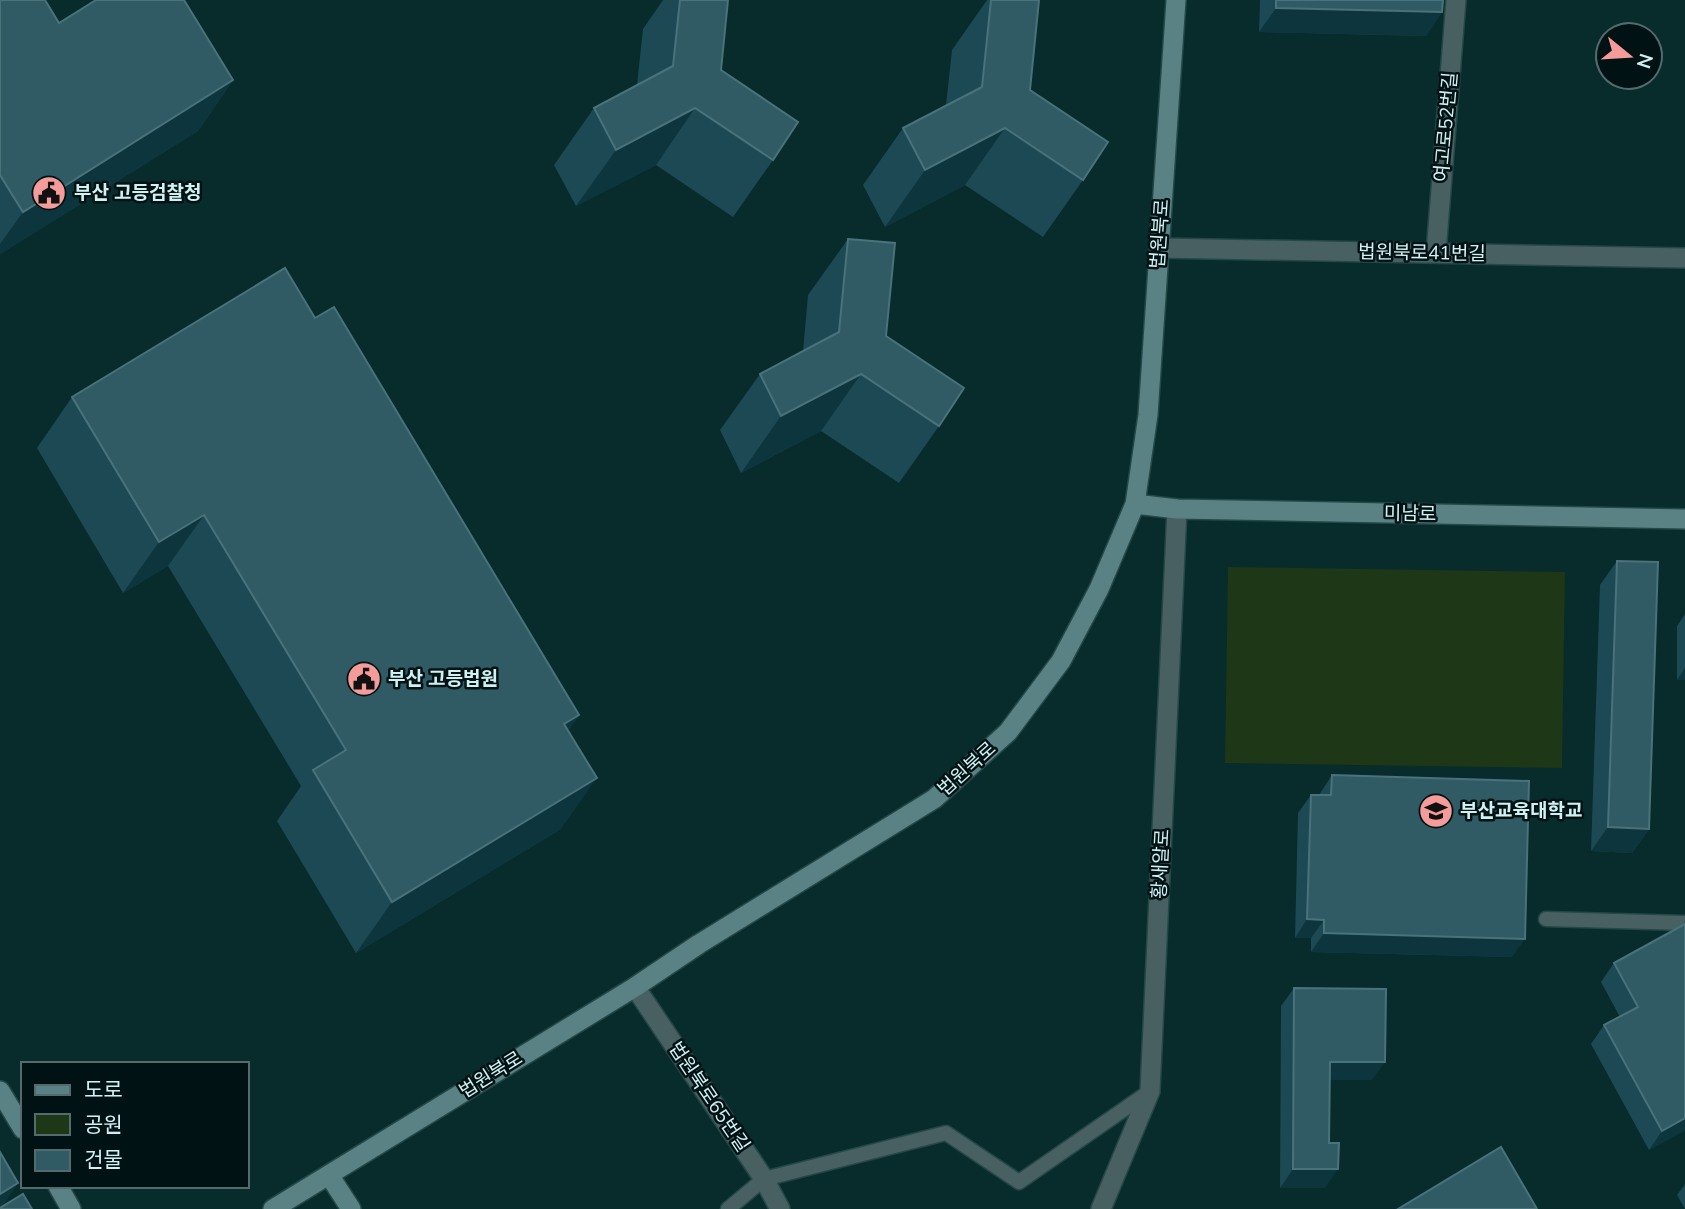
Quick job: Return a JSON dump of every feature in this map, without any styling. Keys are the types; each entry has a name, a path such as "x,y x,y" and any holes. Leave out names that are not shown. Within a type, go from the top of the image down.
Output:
{"main road":[{"name":"법원북로","path":"273,1209 635,987 699,944 934,799 1008,732 1061,661 1099,589 1135,504 1148,415 1176,0"},
{"name":"미남로","path":"1135,504 1177,509 1685,519"},
{"path":"0,1091 21,1126"},
{"path":"329,1175 351,1209"},
{"path":"59,1188 71,1209"}],"street":[{"name":"여고로52번길","path":"1436,253 1456,0"},
{"name":"법원북로41번길","path":"1160,248 1685,258"},
{"name":"황새알로","path":"1101,1209 1150,1091 1177,509"},
{"name":"법원북로65번길","path":"635,987 764,1179 780,1209"}],"lane":[{"path":"1546,919 1685,923"},
{"path":"728,1209 764,1179 946,1133 1019,1182 1150,1091"}],"green space":[{"path":"1228,567 1565,572 1562,768 1225,763"}],"building":[{"name":"부산 고등검찰청","path":"0,0 45,0 59,23 96,0 184,0 233,80 23,212 0,175"},
{"path":"680,0 728,0 721,70 798,122 773,160 695,108 616,150 594,108 673,66"},
{"path":"991,0 1039,0 1030,90 1108,142 1083,180 1005,128 925,170 903,128 982,87"},
{"path":"1276,0 1443,0 1442,12 1276,8"},
{"path":"848,239 895,243 886,336 964,388 939,426 861,374 781,416 760,374 839,332"},
{"name":"부산 고등법원","path":"285,268 315,318 334,307 579,715 564,724 597,778 392,902 313,770 346,750 204,515 159,542 72,397"},
{"path":"1617,561 1658,562 1649,829 1608,827"},
{"path":"1332,775 1529,781 1525,939 1324,933 1324,920 1307,919 1311,795 1331,795"},
{"path":"1685,924 1685,1118 1662,1131 1604,1025 1638,1007 1614,963"},
{"path":"1294,988 1386,989 1385,1062 1330,1062 1329,1143 1339,1143 1338,1169 1293,1169"},
{"path":"1501,1147 1537,1209 1398,1209"},
{"path":"0,1152 18,1183 0,1194"},
{"path":"23,1194 32,1209 0,1209 0,1208"}],"place":[{"name":"부산 고등검찰청","path":"49,193"},
{"name":"부산 고등법원","path":"364,679"},
{"name":"부산교육대학교","path":"1436,811"}]}
